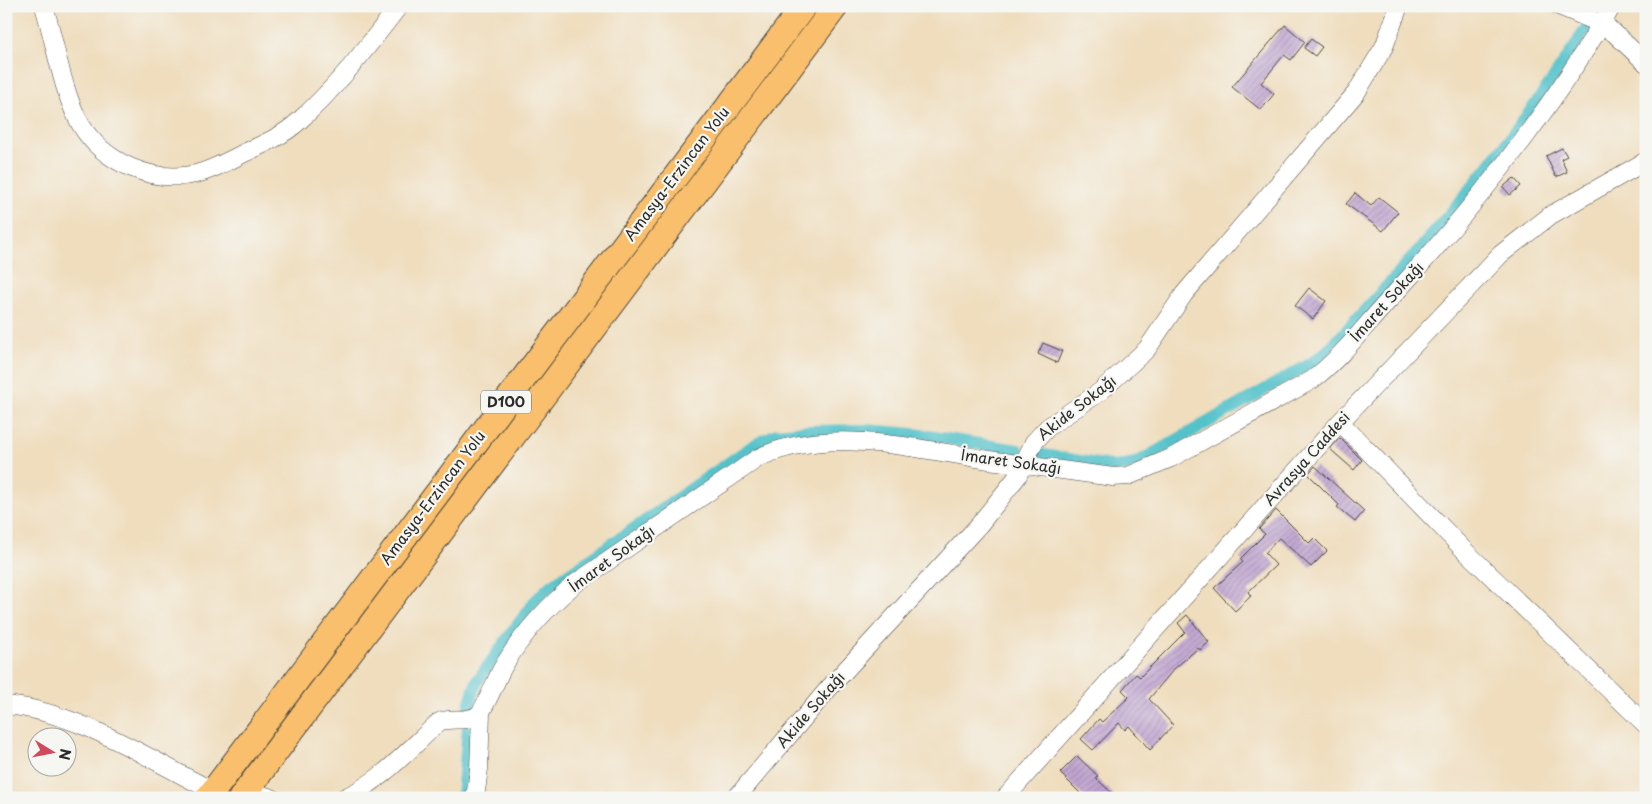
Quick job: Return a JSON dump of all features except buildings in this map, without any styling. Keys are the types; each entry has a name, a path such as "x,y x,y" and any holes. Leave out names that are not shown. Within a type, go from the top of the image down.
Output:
{"highway":[{"name":"Amasya-Erzincan Yolu","path":"210,794 804,6"},
{"name":"Amasya-Erzincan Yolu","path":"243,794 836,6"}],"street":[{"path":"44,6 74,111 93,142 113,158 140,172 181,176 197,174 228,161 266,143 299,121 366,48 399,6"},
{"name":"Akide Sokağı","path":"736,798 829,688 979,525 1023,465 1034,442 1048,427 1101,391 1147,350 1184,294 1356,93 1384,47 1399,6"},
{"path":"1559,6 1602,24 1614,32 1646,63"},
{"name":"İmaret Sokağı","path":"471,716 536,620 554,601 668,518 758,458 775,449 800,443 866,443 915,447 1023,465 1113,477 1128,476 1171,458 1312,380 1327,369 1430,254 1515,151 1565,83 1612,6"},
{"name":"Avrasya Caddesi","path":"1004,798 1340,422 1508,248 1551,216 1646,162"},
{"path":"1340,422 1463,549 1646,725"},
{"path":"6,705 54,715 86,727 210,794"},
{"path":"344,798 379,778 439,722 446,719 471,716 479,768 475,798"},
{"path":"243,794 272,798"}],"waterway":[{"path":"1596,11 1599,6"},
{"path":"1038,454 1116,467 1138,462 1310,364 1327,351 1433,234 1499,153 1589,24"},
{"path":"462,798 470,702 477,681 534,602 548,588 754,445 776,434 804,431 867,430 915,434 1018,450"}]}
